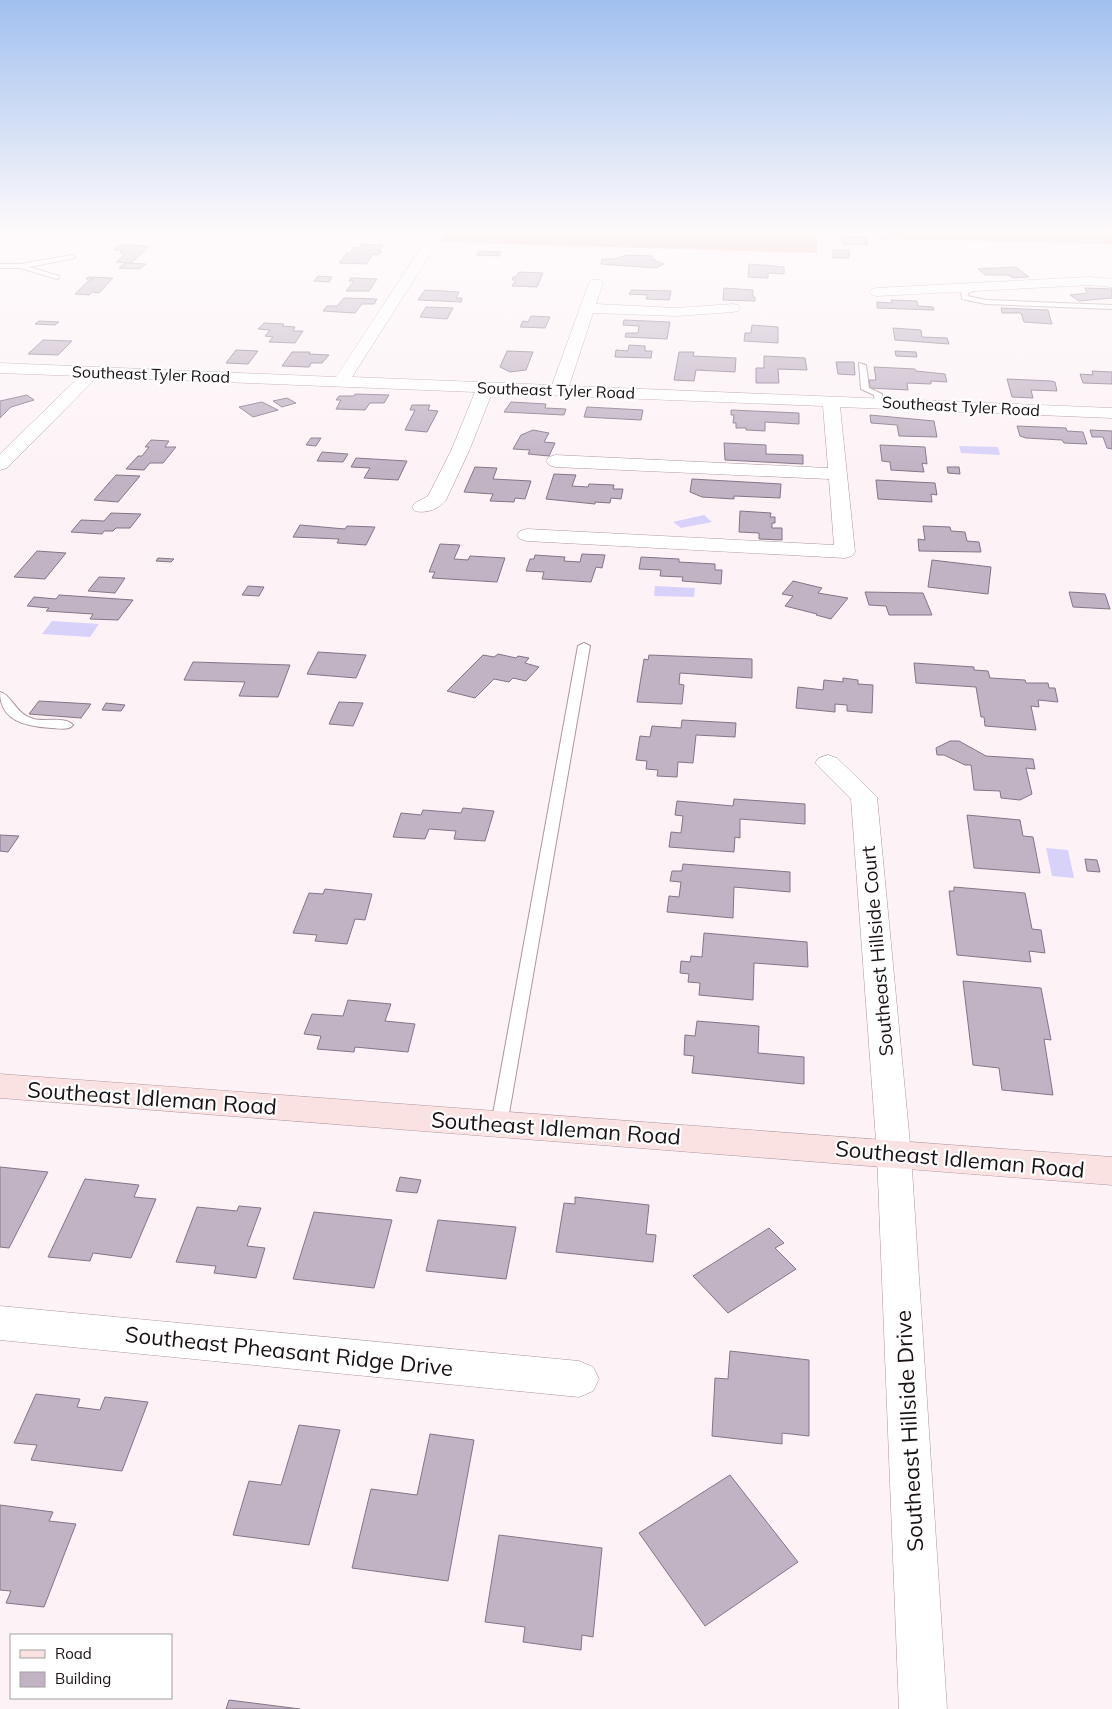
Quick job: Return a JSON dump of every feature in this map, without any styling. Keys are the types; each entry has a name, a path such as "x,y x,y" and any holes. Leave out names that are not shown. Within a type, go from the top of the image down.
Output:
{"main road":[{"name":"Southeast Idleman Road","path":"0,1086 1112,1171"}],"street":[{"path":"341,382 387,311"},
{"path":"559,390 587,311"},
{"path":"649,311 694,311"},
{"name":"Southeast Tyler Road","path":"0,368 878,402 1112,413"},
{"path":"0,464 92,372"},
{"path":"422,507 436,500 460,451 486,387"},
{"path":"527,535 845,552 831,401"},
{"path":"555,461 838,474"},
{"name":"Southeast Hillside Court","path":"828,763 864,797 894,1154"},
{"name":"Southeast Hillside Drive","path":"894,1154 923,1709"},
{"name":"Southeast Pheasant Ridge Drive","path":"0,1322 579,1379"}],"lane":[{"path":"862,365 865,389 878,394 878,402"},
{"path":"499,1125 584,646"},
{"path":"0,696 15,715 31,723 67,725"}],"shaded area":[{"path":"959,446 998,447 1000,455 961,453"},
{"path":"704,515 712,522 681,528 673,522"},
{"path":"655,586 695,588 694,597 654,596"},
{"path":"52,621 99,624 90,637 42,634"},
{"path":"1046,848 1068,850 1074,878 1052,876"}],"building":[{"path":"323,311 357,311 355,313"},
{"path":"424,311 451,311 447,319 420,317"},
{"path":"1002,311 1048,311 1052,324 1024,322 1021,313 1002,313"},
{"path":"531,316 550,317 545,328 520,327 523,321 528,322"},
{"path":"624,320 670,322 667,339 625,337 626,333 638,333 639,326 623,325"},
{"path":"39,321 59,322 55,325 35,324"},
{"path":"264,323 284,324 282,326 295,327 293,331 303,331 295,343 269,342 273,337 265,336 270,330 258,329"},
{"path":"752,325 778,327 778,343 744,341 745,333 751,333"},
{"path":"893,328 921,330 922,337 947,338 949,344 895,340"},
{"path":"43,340 72,341 58,355 28,354"},
{"path":"629,345 645,346 645,351 652,351 651,358 615,357 616,350 628,351"},
{"path":"236,350 258,351 248,364 226,363"},
{"path":"507,351 533,352 526,370 510,372 500,367"},
{"path":"895,351 916,352 917,357 896,356"},
{"path":"292,352 329,355 322,363 311,363 309,367 282,366"},
{"path":"679,352 694,352 693,356 736,358 735,372 696,370 694,381 674,380"},
{"path":"764,356 805,358 807,370 778,369 779,383 756,383 756,368 764,368"},
{"path":"836,362 854,362 855,375 838,374"},
{"path":"874,367 915,369 916,371 945,374 947,382 931,381 931,384 907,383 908,390 870,388 869,380 876,380"},
{"path":"1092,371 1112,372 1112,384 1083,383 1080,374 1093,375"},
{"path":"1007,379 1051,381 1055,382 1057,391 1031,390 1033,398 1012,397"},
{"path":"355,394 389,395 384,403 370,403 365,410 336,409 341,400 336,400 339,396 354,396"},
{"path":"27,395 34,400 11,407 0,418 0,401"},
{"path":"287,398 296,403 282,407 273,401"},
{"path":"262,402 278,410 253,417 239,407"},
{"path":"511,402 546,404 545,408 566,409 564,415 504,412"},
{"path":"412,405 430,405 428,410 438,411 427,432 405,430 415,410 410,410"},
{"path":"587,407 643,410 641,420 584,417"},
{"path":"731,410 799,413 799,424 765,422 765,431 736,428 736,423 733,423 734,415 731,415"},
{"path":"870,415 934,421 937,437 899,436 897,425 871,423"},
{"path":"1017,426 1066,428 1067,431 1083,432 1087,444 1064,443 1062,440 1026,438 1020,436"},
{"path":"533,430 549,433 544,442 555,443 549,456 528,454 530,450 513,449 521,435"},
{"path":"1090,430 1112,431 1112,449 1107,448 1103,437 1092,437"},
{"path":"311,438 321,438 316,446 306,445"},
{"path":"151,440 169,441 165,447 176,447 163,463 150,463 144,470 126,469 138,456 142,456 149,447 145,447"},
{"path":"724,443 766,445 766,454 803,455 803,464 725,460"},
{"path":"880,445 925,447 927,464 922,463 924,472 891,470 890,462 882,461"},
{"path":"322,452 348,454 343,462 317,461"},
{"path":"356,458 407,461 398,480 364,478 370,468 351,467"},
{"path":"475,467 497,468 493,479 531,481 525,499 515,498 514,502 490,501 493,494 464,492"},
{"path":"947,467 959,467 960,474 948,473"},
{"path":"554,474 576,475 572,486 588,487 589,484 614,485 613,489 623,489 621,499 611,498 610,503 595,502 595,504 546,499"},
{"path":"116,475 140,476 118,502 94,500"},
{"path":"692,479 781,484 780,498 734,496 734,499 702,497 690,492"},
{"path":"876,480 935,483 937,495 931,494 932,502 878,499"},
{"path":"740,511 771,513 770,517 775,517 775,523 772,523 772,528 782,528 782,540 759,539 759,533 739,532"},
{"path":"111,513 141,514 130,528 116,528 113,531 104,531 102,534 71,532 81,520 104,521"},
{"path":"300,525 345,529 347,526 375,527 366,545 337,543 339,539 293,537"},
{"path":"923,526 950,527 951,531 965,532 967,541 979,542 981,552 919,551 918,539 925,540"},
{"path":"440,544 460,545 454,559 468,560 470,556 505,558 497,582 432,578 435,572 429,572"},
{"path":"37,551 66,553 45,579 14,577"},
{"path":"582,554 605,555 602,568 596,567 591,582 542,579 544,572 526,571 530,559 534,559 535,555 565,557 564,561 580,562"},
{"path":"641,557 679,559 679,562 715,564 715,570 722,570 721,584 682,581 683,577 660,576 661,570 639,569"},
{"path":"158,558 174,559 171,562 156,561"},
{"path":"932,560 991,567 988,594 928,587"},
{"path":"99,577 125,578 115,593 88,591"},
{"path":"793,581 822,588 818,593 848,598 831,619 785,606 793,596 782,594"},
{"path":"248,586 264,587 259,596 242,595"},
{"path":"865,592 923,593 932,615 889,615 886,606 869,605"},
{"path":"1069,592 1105,594 1110,609 1073,607"},
{"path":"59,595 133,600 118,620 90,619 93,614 46,611 49,608 27,606 34,597 56,599"},
{"path":"318,652 366,655 356,678 307,674"},
{"path":"498,654 516,658 518,656 529,658 525,663 539,667 526,681 513,678 509,682 494,679 475,698 447,691 483,655 494,657"},
{"path":"649,655 752,659 752,678 680,673 679,684 684,685 682,704 637,702 644,659 648,660"},
{"path":"193,662 290,665 278,697 239,696 245,682 184,680"},
{"path":"914,663 974,667 974,670 988,671 990,678 1025,680 1026,683 1048,683 1049,688 1055,688 1058,702 1038,700 1039,707 1031,706 1036,730 985,726 984,717 981,717 976,687 916,683"},
{"path":"843,678 858,680 858,684 873,685 872,713 847,711 847,705 835,704 835,712 796,708 798,687 823,690 824,680 843,682"},
{"path":"39,701 91,704 81,718 29,714"},
{"path":"339,702 363,703 353,726 329,724"},
{"path":"106,703 125,705 121,711 102,710"},
{"path":"682,720 736,723 735,737 696,735 693,763 678,762 677,777 657,776 658,770 646,769 647,761 636,760 640,736 650,737 652,726 681,728"},
{"path":"950,741 959,741 986,756 1033,759 1035,769 1026,768 1032,794 1020,800 1001,798 1000,791 974,790 971,765 965,765 944,755 937,755 936,748"},
{"path":"734,799 805,804 805,824 740,819 740,838 735,837 734,852 669,847 671,832 681,833 683,816 675,815 677,801 733,806"},
{"path":"463,808 494,811 485,841 454,839 456,831 429,829 425,839 393,837 401,813 421,815 423,810 461,813"},
{"path":"967,815 1020,820 1023,836 1033,837 1040,873 974,868"},
{"path":"0,835 19,836 8,852 0,851"},
{"path":"1085,859 1097,860 1100,872 1087,871"},
{"path":"683,864 790,872 790,892 734,887 733,918 667,912 669,896 679,897 681,882 670,881 672,871 682,871"},
{"path":"954,887 1025,893 1032,929 1041,930 1045,953 1029,951 1031,962 957,955 949,891 954,891"},
{"path":"325,889 372,894 365,920 355,919 347,944 315,941 317,935 293,933 309,893 323,894"},
{"path":"704,933 807,942 808,967 754,963 753,1000 699,995 700,983 688,982 689,974 680,973 681,961 690,962 691,956 702,957"},
{"path":"963,981 1041,988 1051,1040 1044,1039 1053,1095 1002,1090 999,1068 973,1065"},
{"path":"348,1000 391,1004 385,1021 415,1024 408,1052 355,1047 354,1052 317,1049 321,1036 304,1034 312,1014 343,1016"},
{"path":"697,1021 759,1026 758,1053 804,1057 804,1084 692,1073 694,1056 684,1055 685,1035 695,1036"},
{"path":"0,1167 48,1172 9,1248 0,1247"},
{"path":"400,1177 421,1180 417,1193 396,1191"},
{"path":"85,1179 139,1185 134,1197 156,1199 131,1258 93,1253 90,1261 48,1257"},
{"path":"575,1197 649,1205 646,1234 656,1235 653,1262 556,1252 564,1203 575,1204"},
{"path":"239,1206 261,1208 247,1246 265,1248 256,1278 214,1273 216,1266 176,1262 197,1207 237,1211"},
{"path":"314,1212 392,1220 374,1288 293,1279"},
{"path":"438,1220 516,1227 506,1279 426,1271"},
{"path":"769,1228 784,1243 775,1248 796,1269 728,1313 693,1276"},
{"path":"730,1351 809,1360 809,1436 782,1433 782,1444 712,1436 715,1378 728,1379"},
{"path":"36,1394 80,1399 77,1407 100,1410 105,1397 148,1402 122,1471 31,1460 37,1445 14,1443"},
{"path":"299,1425 340,1430 309,1545 233,1535 249,1481 281,1485"},
{"path":"430,1434 474,1440 448,1581 352,1568 371,1489 417,1495"},
{"path":"730,1475 798,1562 705,1626 639,1533"},
{"path":"0,1505 53,1512 49,1521 76,1524 44,1607 6,1603 11,1591 0,1590"},
{"path":"499,1535 602,1548 593,1637 582,1635 581,1650 523,1642 525,1627 485,1622"},
{"path":"229,1700 300,1709 226,1709"}]}
